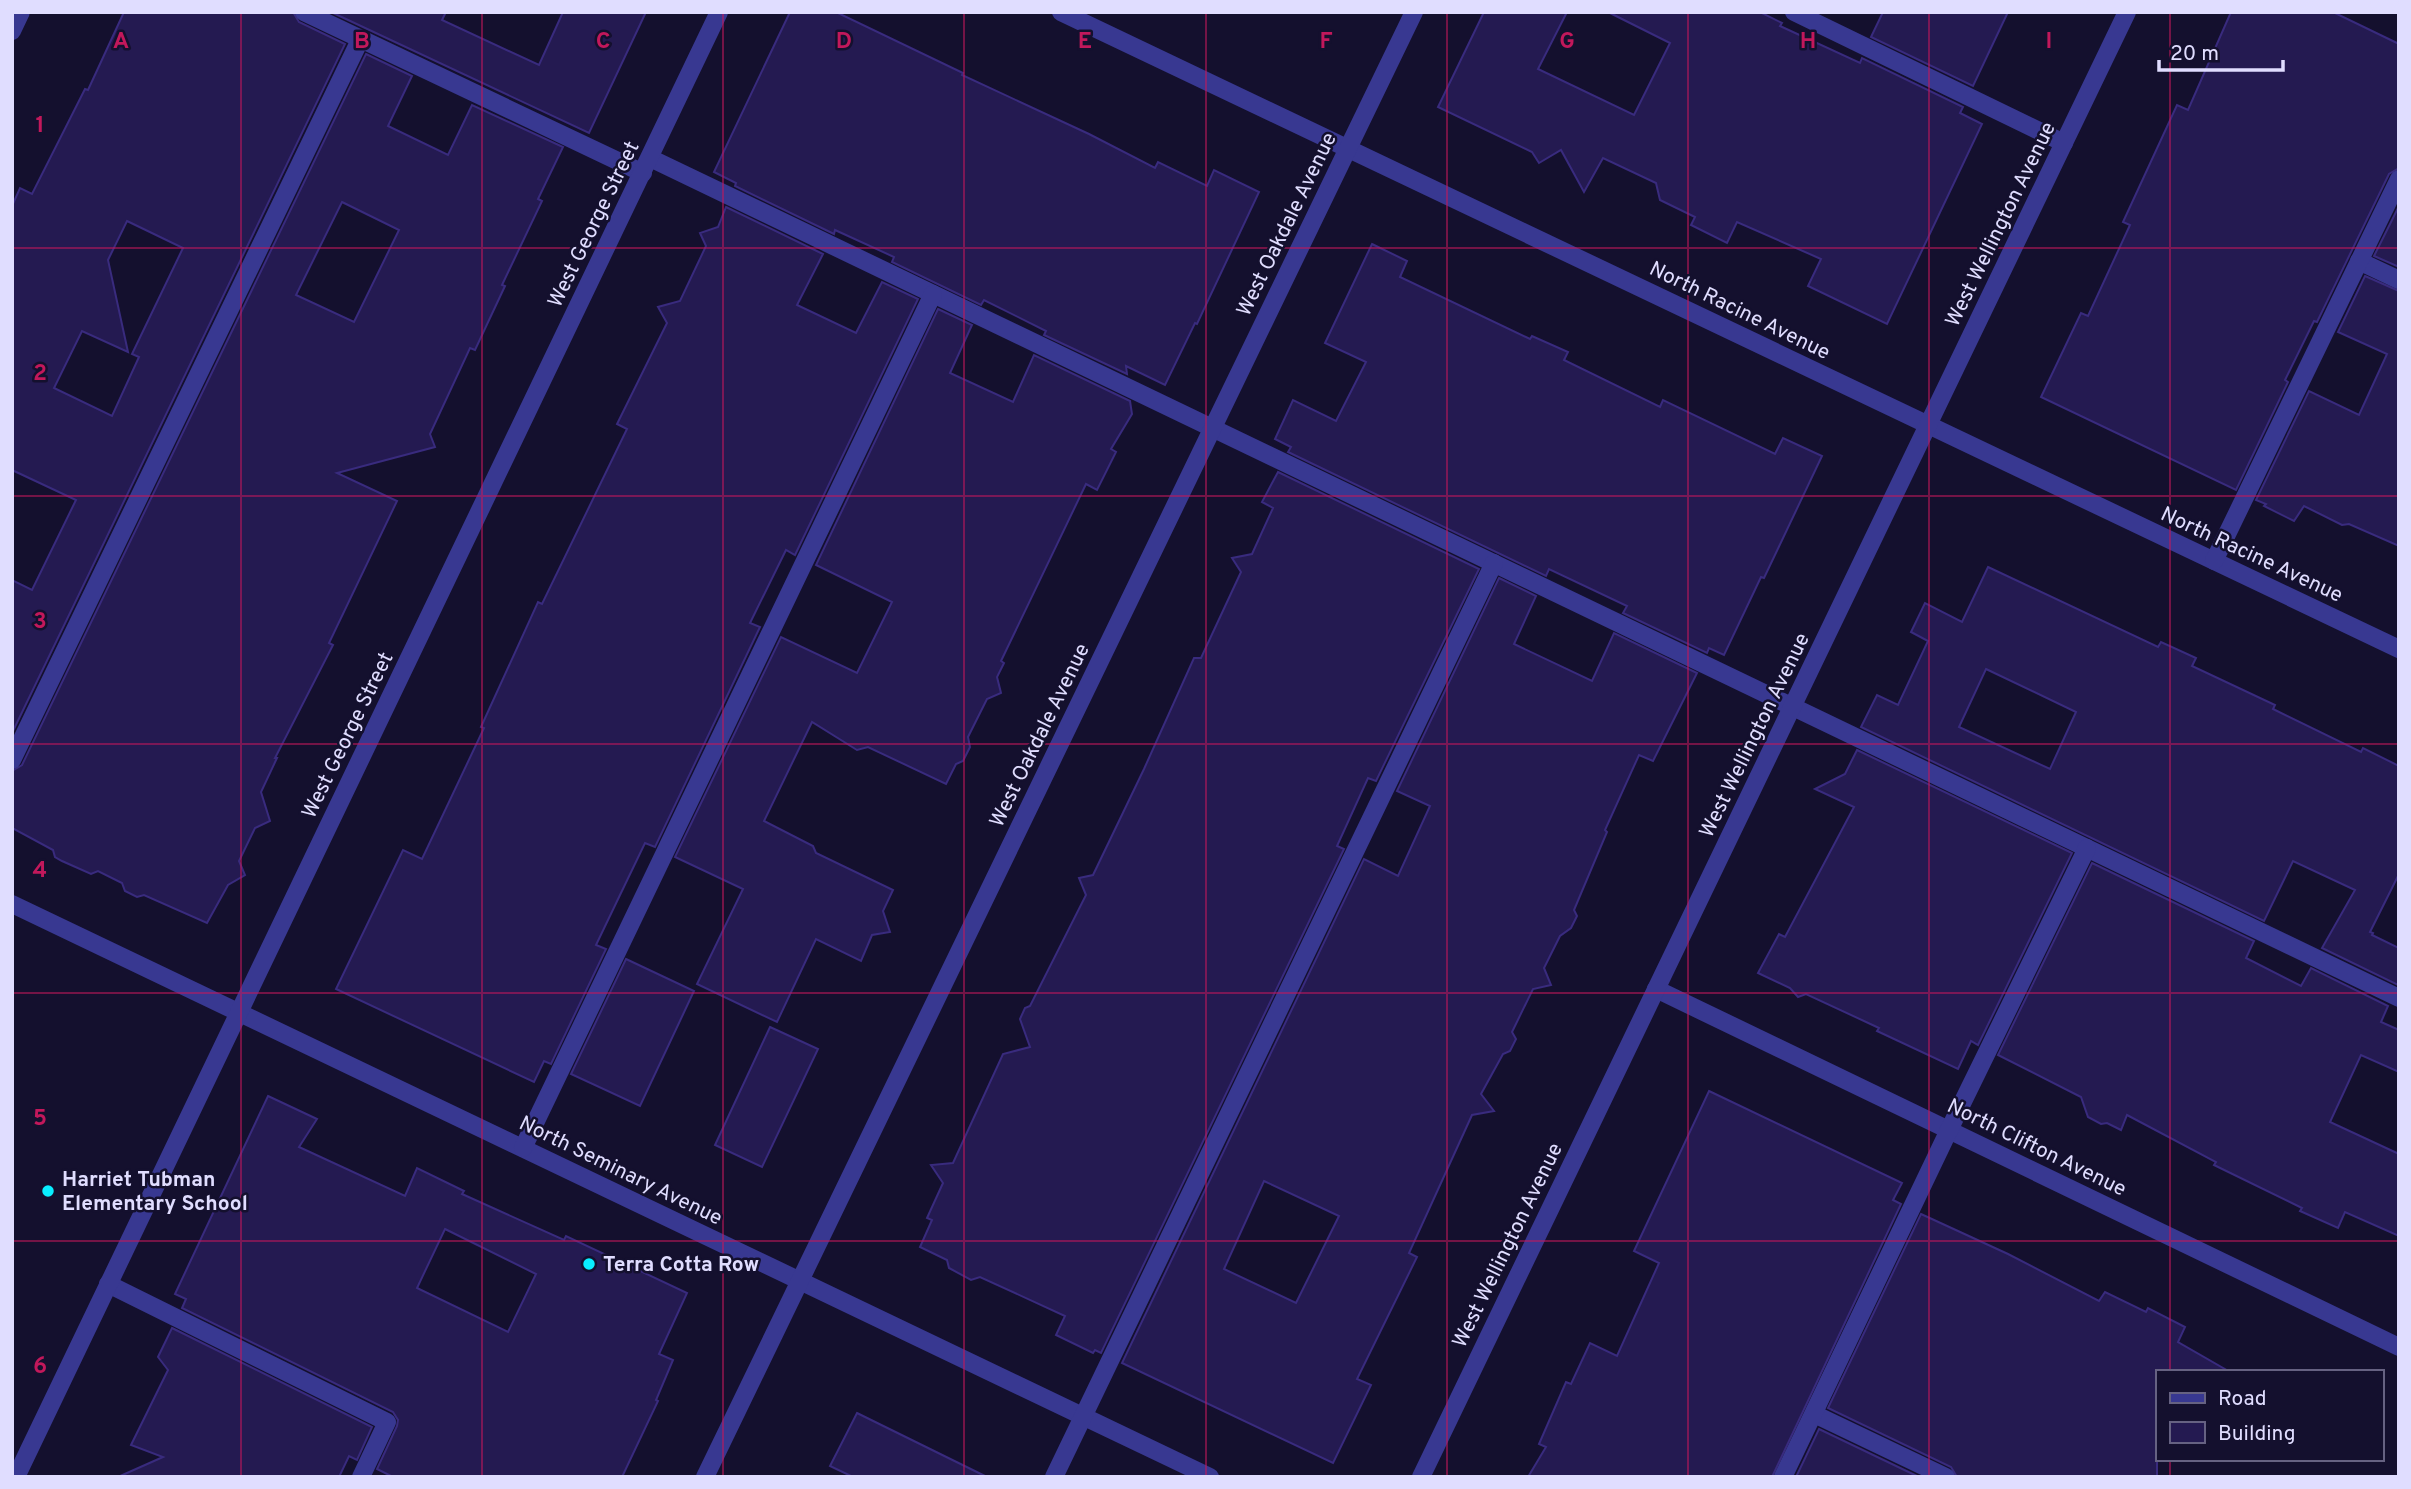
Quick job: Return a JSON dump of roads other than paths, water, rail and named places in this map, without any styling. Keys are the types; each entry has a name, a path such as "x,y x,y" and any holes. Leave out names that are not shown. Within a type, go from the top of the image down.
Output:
{"street":[{"path":"12,31 21,12"},
{"path":"304,12 360,40 933,294 2399,998"},
{"name":"West George Street","path":"16,1477 719,12"},
{"name":"North Racine Avenue","path":"1061,12 2399,649"},
{"name":"West Oakdale Avenue","path":"705,1477 1414,12"},
{"path":"1794,12 2064,144"},
{"name":"West Wellington Avenue","path":"1421,1477 2127,12"},
{"path":"12,760 360,40"},
{"path":"2214,561 2399,179"},
{"path":"2359,261 2399,280"},
{"path":"523,1148 933,294"},
{"path":"1054,1477 1494,563"},
{"path":"1783,1477 2087,848"},
{"name":"North Seminary Avenue","path":"12,904 1210,1477"},
{"name":"North Clifton Avenue","path":"1656,989 2399,1347"},
{"path":"108,1284 387,1422 361,1477"},
{"path":"1814,1414 1946,1477"}],"place":[{"name":"Harriet Tubman Elementary School","path":"48,1191"},
{"name":"Terra Cotta Row","path":"589,1264"}]}
